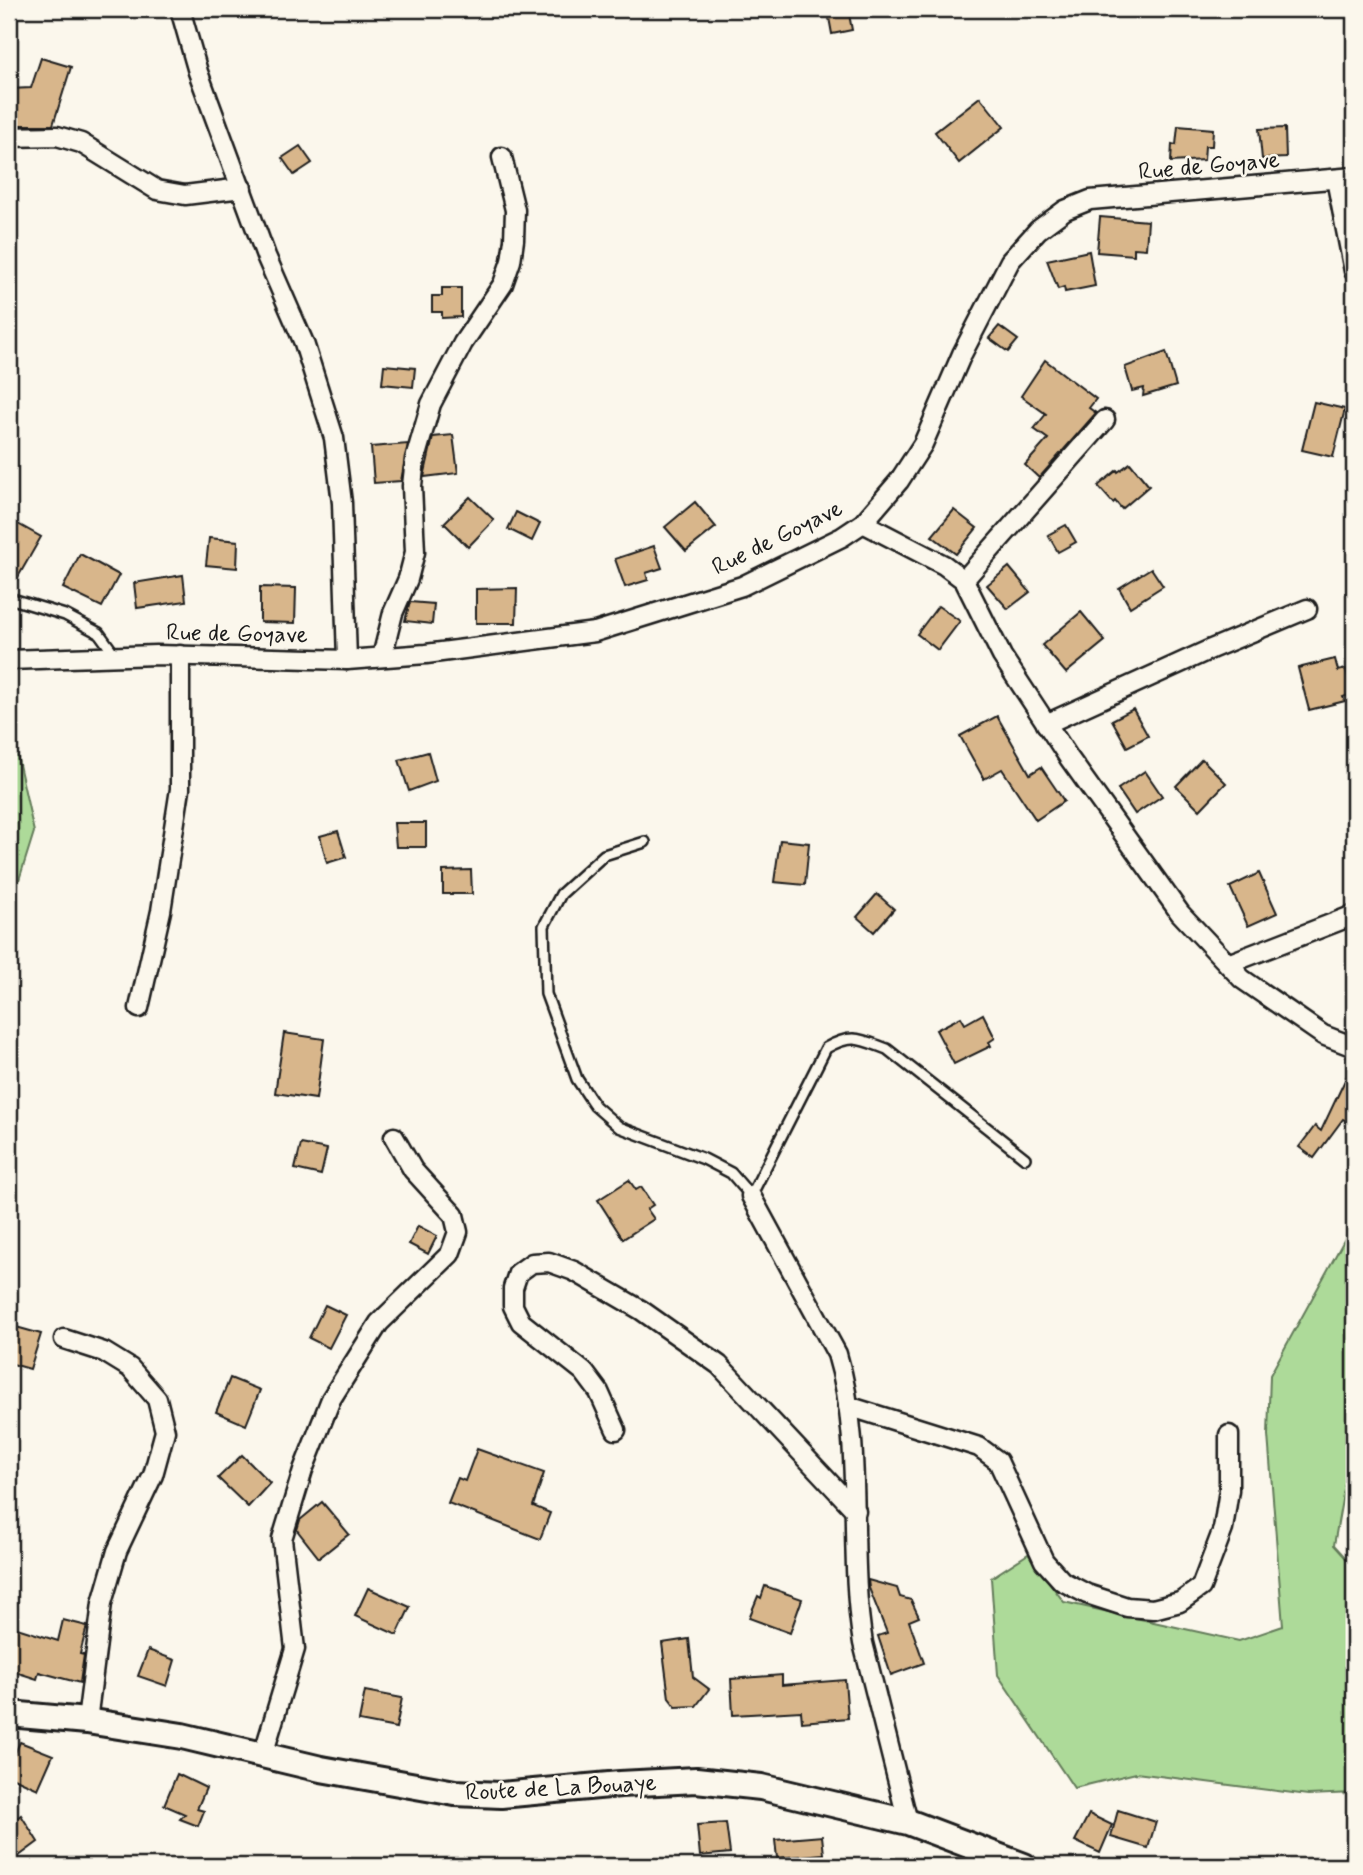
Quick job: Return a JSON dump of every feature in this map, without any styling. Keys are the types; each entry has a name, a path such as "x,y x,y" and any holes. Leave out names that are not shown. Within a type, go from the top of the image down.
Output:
{"main road":[{"name":"Route de La Bouaye","path":"9,1714 87,1721 182,1737 321,1769 455,1793 500,1795 696,1780 748,1785 831,1802 908,1822 1024,1866"}],"street":[{"path":"180,9 198,72 266,256 304,343 334,438 342,503 347,660"},
{"path":"9,137 57,136 81,143 157,190 185,195 242,188"},
{"path":"382,657 393,613 408,579 415,552 412,486 421,434 445,375 503,284 511,261 515,210 502,157"},
{"name":"Rue de Goyave","path":"9,660 180,655 347,660 382,657 595,632 742,586 842,537 863,523 899,481 923,444 987,303 1010,261 1038,230 1065,210 1090,200 1354,177"},
{"path":"1336,179 1354,271"},
{"path":"964,580 1105,420"},
{"path":"863,523 944,565 964,580 1002,656 1046,724 1180,913 1242,979 1323,1035 1354,1047"},
{"path":"1046,724 1211,649 1307,609"},
{"path":"139,1008 161,911 180,789 180,655"},
{"path":"1228,964 1354,915"},
{"path":"263,1755 295,1649 282,1539 303,1470 331,1399 379,1323 450,1254 458,1232 454,1215 413,1170 394,1137"},
{"path":"751,1196 837,1354 845,1382 856,1511 858,1614 908,1822"},
{"path":"616,1430 604,1400 584,1372 521,1322 513,1306 513,1288 518,1273 532,1263 549,1262 574,1271 641,1310 719,1365 856,1511"},
{"path":"64,1339 104,1352 130,1368 157,1399 165,1431 153,1475 117,1551 102,1603 87,1721"},
{"path":"848,1406 979,1447 998,1461 1044,1561 1062,1581 1087,1594 1127,1607 1153,1609 1180,1602 1200,1587 1223,1529 1229,1490 1229,1434"}],"lane":[{"path":"9,598 65,615 99,633 116,657"},
{"path":"645,842 604,855 561,894 544,926 547,994 577,1079 595,1106 619,1127 705,1159 731,1173 751,1196 825,1048 843,1038 865,1041 887,1049 1025,1158"}],"green space":[{"path":"9,745 16,751 34,832 9,912"},
{"path":"1354,1222 1354,1475 1346,1477 1334,1545 1354,1567 1354,1793 1308,1795 1136,1773 1074,1788 998,1675 991,1578 1028,1554 1064,1602 1239,1641 1283,1626 1268,1435 1270,1375"}],"building":[{"path":"848,9 852,30 832,34 828,12"},
{"path":"41,58 71,67 53,125 9,125 9,89 31,88"},
{"path":"980,97 1004,127 959,163 935,132"},
{"path":"1178,126 1213,129 1212,146 1205,146 1204,160 1171,162 1172,144 1176,145"},
{"path":"1285,128 1286,158 1262,159 1259,129"},
{"path":"300,146 312,163 294,175 282,158"},
{"path":"1100,217 1148,221 1146,249 1134,248 1134,255 1097,252"},
{"path":"1089,251 1095,286 1065,292 1064,287 1058,289 1047,260"},
{"path":"442,288 461,288 461,317 442,318 442,312 432,312 432,296 442,296"},
{"path":"999,326 1018,340 1008,352 989,338"},
{"path":"1166,352 1176,386 1143,396 1144,388 1132,391 1125,367"},
{"path":"1045,360 1096,399 1089,408 1096,413 1039,478 1025,465 1048,439 1034,429 1046,414 1021,396"},
{"path":"384,365 415,368 413,387 382,384"},
{"path":"1314,402 1345,409 1333,457 1302,450"},
{"path":"453,435 458,473 424,477 433,437"},
{"path":"408,444 401,481 374,483 371,447"},
{"path":"1130,463 1149,486 1122,509 1098,486"},
{"path":"470,497 494,520 468,547 444,523"},
{"path":"695,502 716,527 686,551 665,527"},
{"path":"954,510 977,528 956,554 932,536"},
{"path":"516,512 540,524 532,541 508,529"},
{"path":"9,519 41,537 10,591 9,591"},
{"path":"1066,525 1076,542 1058,552 1048,535"},
{"path":"209,538 238,541 237,568 206,565"},
{"path":"654,546 662,568 646,573 648,580 625,587 615,559"},
{"path":"80,554 119,575 102,607 63,588"},
{"path":"1009,567 1030,592 1008,609 987,585"},
{"path":"1151,568 1163,586 1130,607 1119,588"},
{"path":"183,575 186,601 137,608 134,583"},
{"path":"260,587 296,588 295,623 260,622"},
{"path":"517,588 516,623 476,623 476,589"},
{"path":"410,602 434,604 432,624 405,621"},
{"path":"938,606 960,621 938,650 917,634"},
{"path":"1081,612 1105,641 1066,673 1042,645"},
{"path":"1335,659 1338,671 1346,669 1352,694 1343,697 1345,701 1309,710 1298,668"},
{"path":"1133,709 1148,736 1127,747 1112,720"},
{"path":"997,716 1030,774 1041,767 1064,801 1036,820 1002,769 984,779 960,736"},
{"path":"428,752 436,781 409,791 399,760"},
{"path":"1202,759 1226,783 1200,810 1176,786"},
{"path":"1145,771 1162,796 1135,814 1118,789"},
{"path":"394,823 426,823 426,847 396,847"},
{"path":"338,831 346,857 327,863 320,836"},
{"path":"780,840 809,843 805,885 774,882"},
{"path":"471,870 472,894 443,894 443,871"},
{"path":"1259,873 1277,913 1248,926 1230,887"},
{"path":"877,894 894,909 874,932 857,917"},
{"path":"983,1014 995,1038 989,1042 991,1046 954,1064 936,1030 961,1017 965,1024"},
{"path":"284,1033 324,1039 316,1099 275,1093"},
{"path":"1354,1061 1354,1125 1343,1119 1314,1158 1299,1147 1315,1126 1321,1131"},
{"path":"301,1144 327,1149 321,1175 295,1169"},
{"path":"629,1180 636,1190 641,1187 653,1205 647,1209 654,1219 623,1239 598,1200"},
{"path":"418,1226 437,1236 428,1254 409,1244"},
{"path":"325,1305 346,1315 329,1348 309,1338"},
{"path":"9,1325 41,1334 30,1369 9,1363"},
{"path":"230,1378 260,1390 246,1425 216,1412"},
{"path":"477,1449 544,1473 533,1506 550,1513 540,1539 448,1503 458,1478 465,1481"},
{"path":"242,1455 270,1483 248,1507 218,1478"},
{"path":"322,1502 349,1534 319,1558 297,1530 300,1520"},
{"path":"868,1580 897,1588 900,1597 911,1600 919,1617 909,1621 924,1663 891,1675 878,1636 887,1633"},
{"path":"765,1586 802,1599 790,1633 749,1618"},
{"path":"368,1588 410,1607 397,1635 355,1616"},
{"path":"63,1620 87,1626 80,1654 84,1655 80,1683 39,1672 37,1679 9,1670 9,1642 14,1627 58,1641"},
{"path":"689,1639 693,1677 709,1689 696,1706 676,1707 669,1698 662,1643"},
{"path":"148,1650 175,1660 167,1686 138,1676"},
{"path":"782,1675 782,1685 845,1680 848,1718 802,1722 801,1711 733,1715 731,1679"},
{"path":"365,1691 402,1698 396,1728 359,1721"},
{"path":"20,1742 53,1755 38,1789 9,1776 9,1766"},
{"path":"177,1774 206,1788 197,1809 204,1811 198,1826 180,1819 185,1814 164,1805"},
{"path":"1118,1810 1156,1822 1148,1848 1111,1837"},
{"path":"1089,1814 1112,1825 1100,1853 1075,1841"},
{"path":"21,1815 38,1842 15,1859 9,1848 9,1823"},
{"path":"726,1823 730,1853 700,1856 697,1825"},
{"path":"822,1836 824,1854 777,1858 775,1840"}]}
